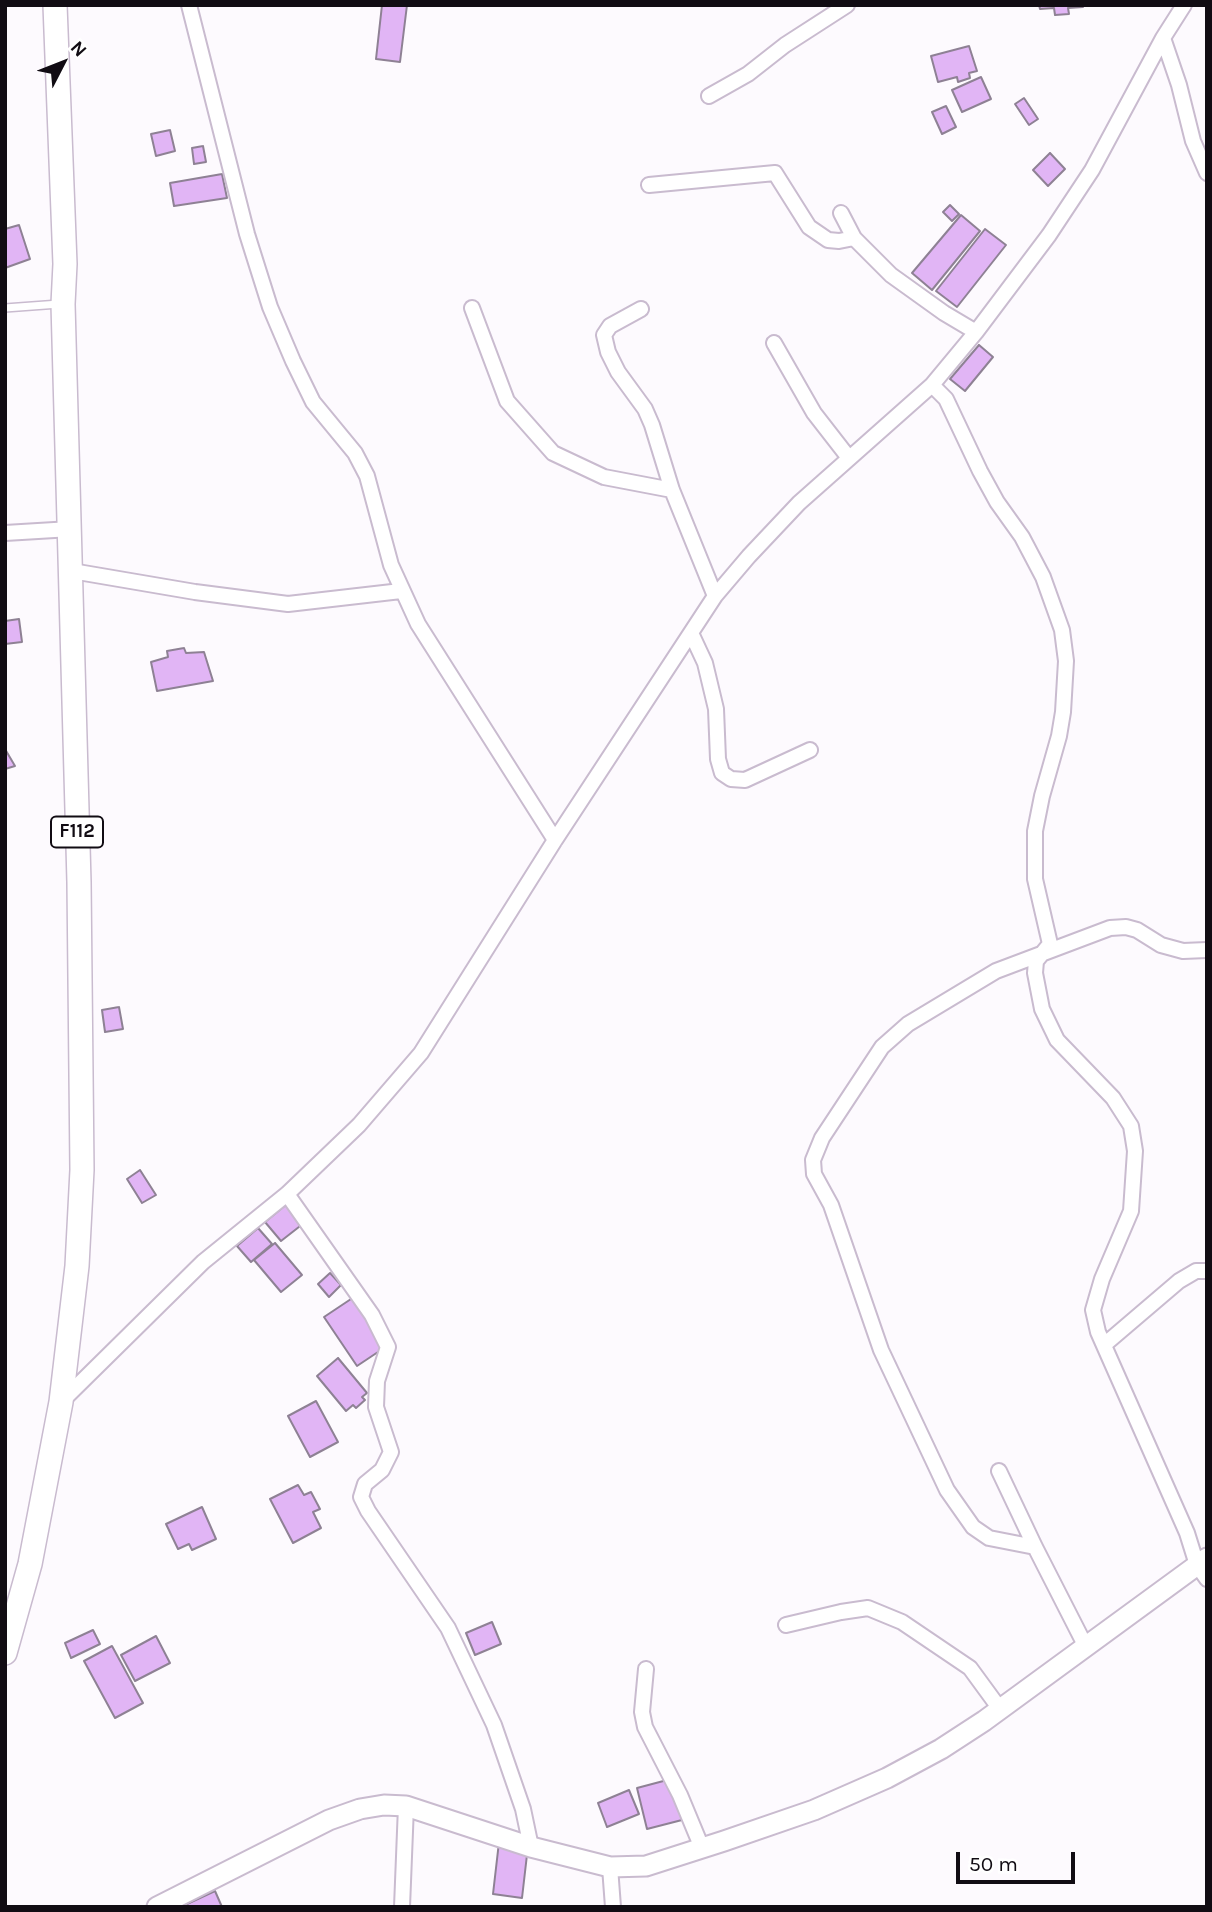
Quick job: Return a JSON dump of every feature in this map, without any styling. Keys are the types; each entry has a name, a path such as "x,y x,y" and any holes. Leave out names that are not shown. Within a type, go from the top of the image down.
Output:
{"main road":[{"name":"F112","path":"5,1653 30,1564 61,1402 77,1266 82,1170 72,571 63,304 65,264 54,5"}],"street":[{"path":"189,5 247,234 270,307 313,402 355,453 367,476 391,565 418,624 555,840"},
{"path":"709,96 748,74 785,45 846,5"},
{"path":"61,1402 203,1262 286,1194 359,1125 421,1053 555,840 715,596 749,555 799,503 932,385 976,332 1092,170 1182,6"},
{"path":"1163,38 1179,85 1193,141 1207,173"},
{"path":"649,185 775,173 809,227 828,240 839,242 854,238"},
{"path":"841,214 854,238 891,275 976,332"},
{"path":"472,307 507,401 553,453 604,477 672,490"},
{"path":"641,309 610,326 604,335 608,352 618,372 645,409 672,490 715,596"},
{"path":"774,343 814,413 849,458"},
{"path":"157,1907 329,1820 359,1809 384,1805 406,1806 531,1847 610,1867 646,1866 702,1848 814,1810 887,1778 941,1749 1086,1645 1204,1567 1098,1332 1093,1310 1102,1279 1131,1211 1135,1151 1131,1126 1113,1098 1057,1040 1042,1009 1035,973 1035,961 1050,944 1035,879 1035,831 1063,712 1066,662 1062,630 1043,577 1022,537 986,481 946,399 932,385"},
{"path":"5,533 71,529"},
{"path":"72,571 195,592 288,604 401,590"},
{"path":"691,633 705,663 716,709 718,760 722,773 731,779 745,780 810,750"},
{"path":"1035,1547 989,1538 973,1527 947,1490 881,1350 831,1206 814,1174 813,1160 821,1138 882,1047 908,1024 996,971 1110,928 1126,927 1137,930 1161,945 1183,951 1207,950"},
{"path":"286,1194 372,1315 388,1347 377,1381 376,1407 391,1452 383,1470 365,1484 361,1497 448,1628 494,1725 523,1809 531,1847"},
{"path":"1104,1345 1179,1281 1196,1271 1207,1271"},
{"path":"999,1471 1086,1645"},
{"path":"786,1625 868,1608 902,1622 970,1668 1000,1709"},
{"path":"646,1670 642,1712 645,1727 680,1795 702,1848"},
{"path":"402,1907 406,1806"},
{"path":"610,1867 613,1907"}],"lane":[{"path":"5,308 63,304"}],"building":[{"path":"382,5 407,5 400,62 376,59"},
{"path":"1039,5 1083,7 1068,8 1069,14 1055,15 1054,8 1040,9"},
{"path":"969,46 977,71 969,73 970,78 958,82 957,77 938,82 931,56"},
{"path":"981,77 991,99 962,112 952,90"},
{"path":"1024,98 1038,119 1029,125 1015,104"},
{"path":"946,106 956,127 942,134 932,112"},
{"path":"170,130 175,151 156,156 151,134"},
{"path":"203,146 206,162 194,164 192,148"},
{"path":"1050,153 1065,169 1048,186 1033,170"},
{"path":"222,174 227,198 174,206 170,183"},
{"path":"950,205 959,214 952,221 943,212"},
{"path":"961,215 980,231 932,290 912,273"},
{"path":"19,225 30,259 5,268 5,229"},
{"path":"985,229 1006,245 957,307 936,291"},
{"path":"979,345 993,357 965,391 950,379"},
{"path":"19,619 22,642 5,644 5,621"},
{"path":"184,648 186,653 204,652 213,681 157,691 151,662 168,657 167,651"},
{"path":"5,749 15,766 5,769"},
{"path":"119,1007 123,1029 105,1032 102,1010"},
{"path":"140,1170 156,1195 142,1203 127,1179"},
{"path":"288,1203 304,1223 281,1241 265,1222"},
{"path":"258,1228 272,1244 251,1262 237,1246"},
{"path":"275,1243 302,1275 281,1292 254,1260"},
{"path":"330,1273 341,1285 329,1297 318,1284"},
{"path":"354,1297 387,1346 357,1366 324,1317"},
{"path":"338,1358 367,1393 362,1397 365,1400 356,1408 353,1405 346,1411 317,1376"},
{"path":"316,1401 338,1442 310,1457 288,1416"},
{"path":"298,1485 304,1495 311,1492 320,1509 313,1512 321,1528 293,1543 270,1499"},
{"path":"202,1507 216,1539 192,1550 189,1544 178,1549 166,1524"},
{"path":"492,1622 501,1644 475,1655 466,1633"},
{"path":"93,1630 100,1644 71,1658 65,1643"},
{"path":"156,1636 170,1663 135,1681 121,1655"},
{"path":"112,1646 143,1703 115,1718 84,1661"},
{"path":"671,1779 682,1820 647,1829 637,1788"},
{"path":"629,1790 639,1814 607,1827 598,1803"},
{"path":"499,1842 528,1846 522,1898 493,1894"},
{"path":"215,1891 222,1907 188,1907 187,1904"}]}
